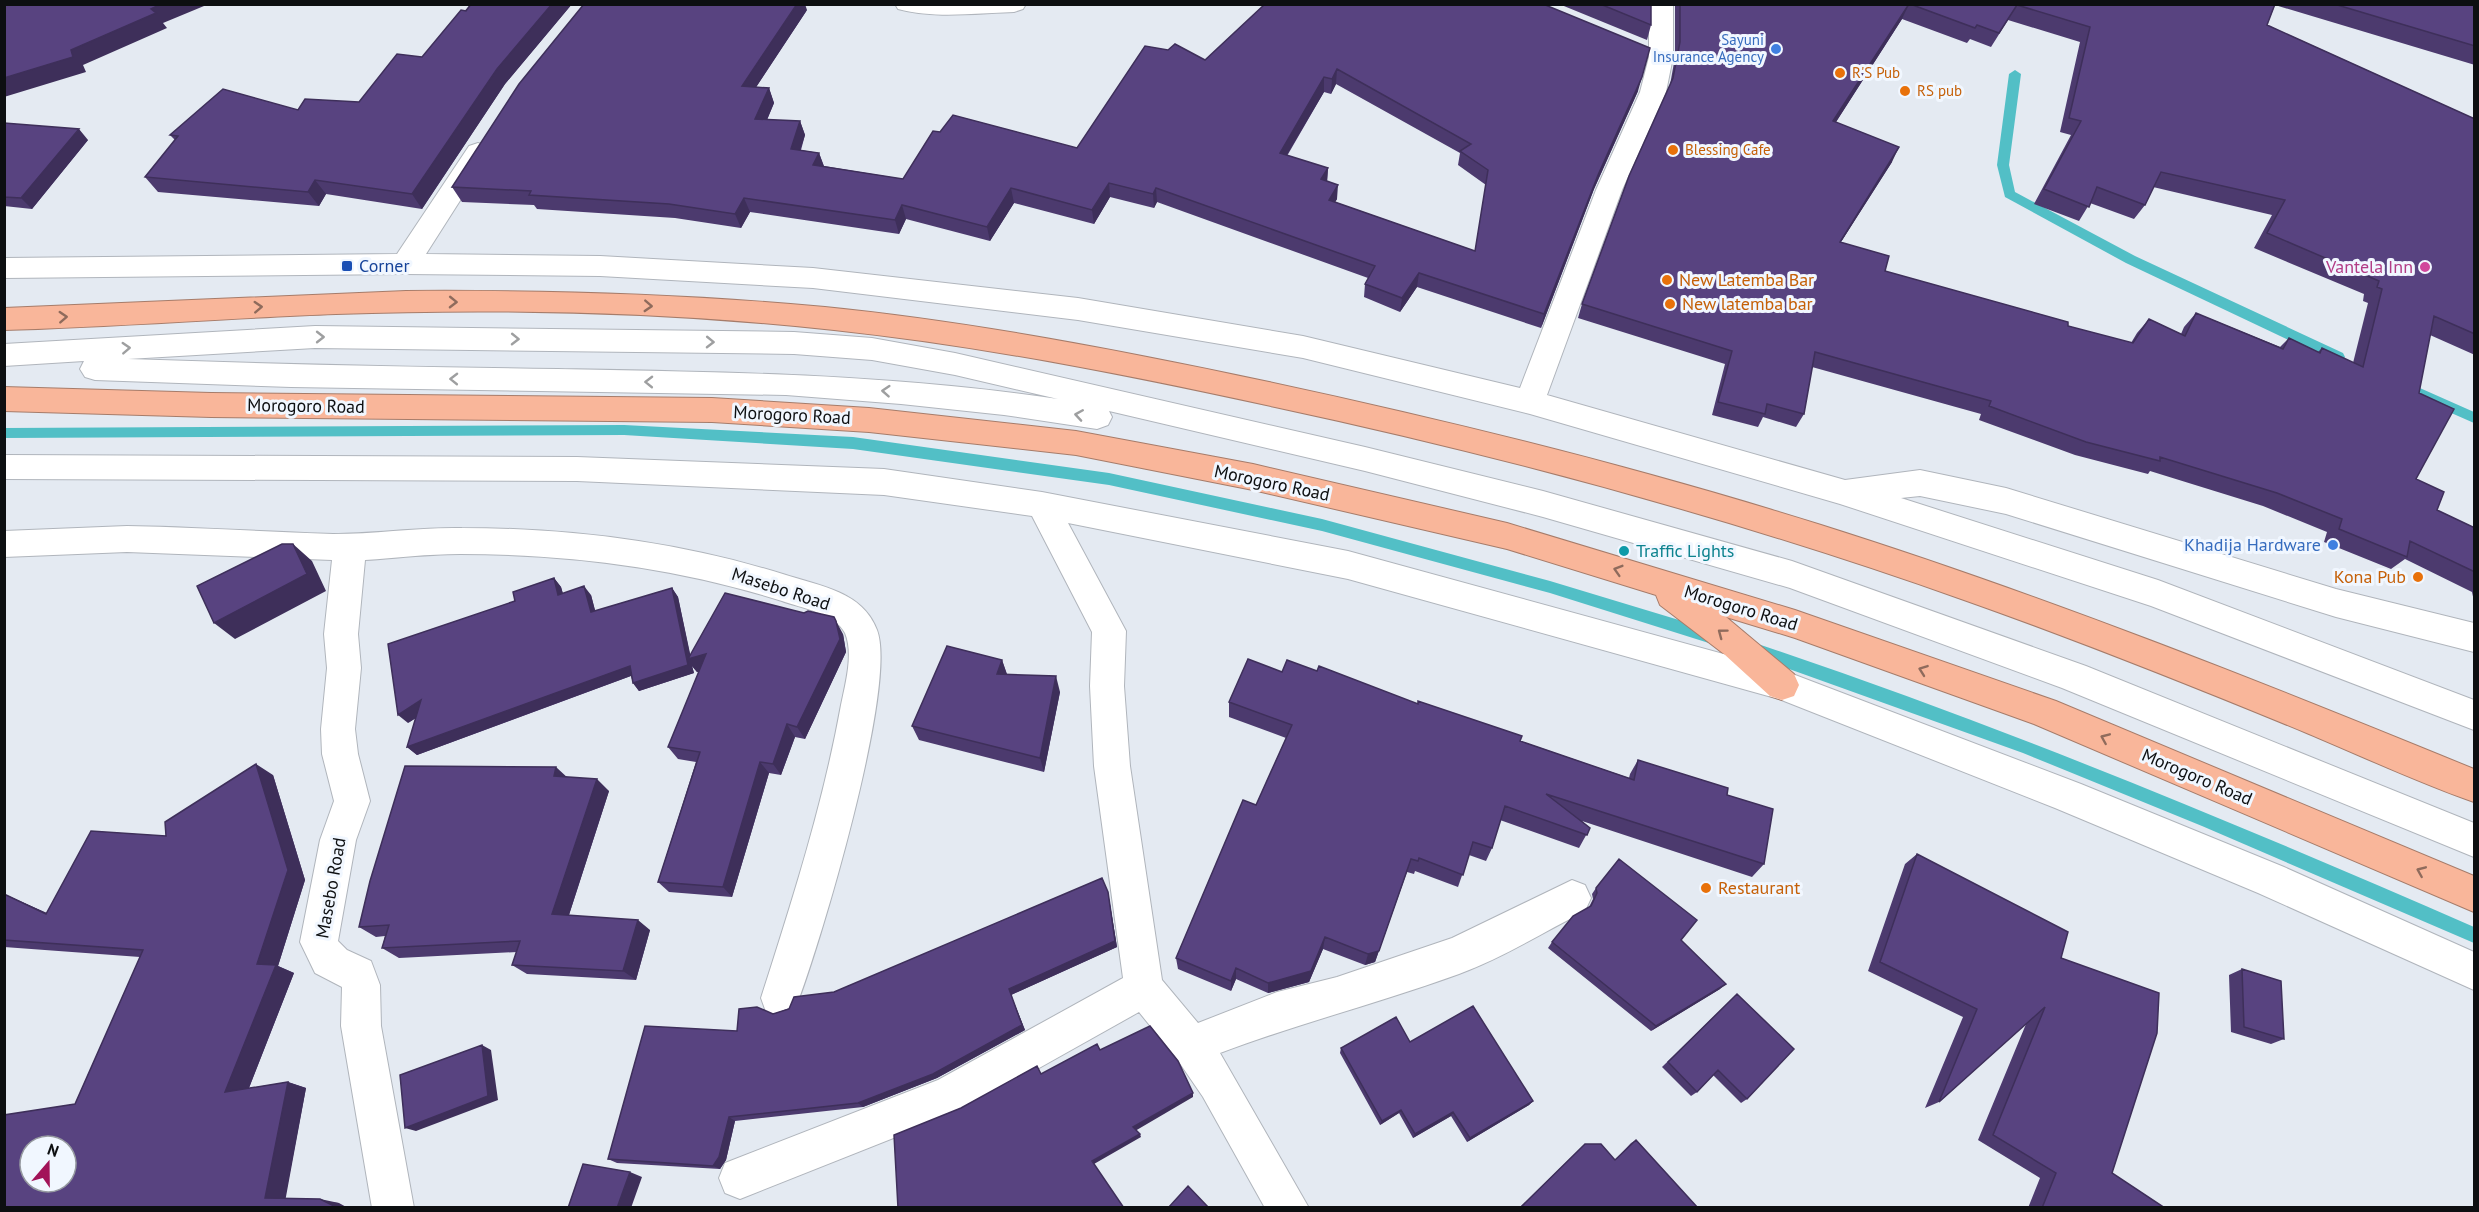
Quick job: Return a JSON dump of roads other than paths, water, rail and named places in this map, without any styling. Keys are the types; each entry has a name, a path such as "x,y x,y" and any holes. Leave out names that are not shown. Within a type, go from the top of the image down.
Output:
{"highway":[{"path":"4,319 288,305 431,301 622,305 771,313 922,329 1073,353 1497,445 1674,494 1914,569 2162,660 2475,786"},
{"name":"Morogoro Road","path":"4,399 211,405 712,410 868,420 1076,443 1253,477 1507,537 1795,624 2044,712 2475,894"},
{"path":"1654,582 1736,644 1782,685"}],"street":[{"path":"907,4 954,7 1014,4"},
{"path":"1530,402 1609,190 1653,92 1652,53 1661,4"},
{"path":"405,264 492,129"},
{"path":"4,268 405,264 600,266 813,278 1078,309 1303,347 1530,402 1840,491 2158,594 2475,715"},
{"name":"Morogoro Road","path":"4,355 315,337 794,343 850,347 955,364 1365,459 1543,504 1792,575 2074,677 2475,840"},
{"name":"Morogoro Road","path":"4,365 291,376 786,384 901,392 1004,403 1365,459"},
{"path":"4,468 577,469 884,482 1042,505 1348,565 1782,685 2068,796 2271,880 2475,971"},
{"path":"1840,491 1920,483 2006,501 2336,603 2475,637"},
{"path":"1042,505 1109,632 1107,686 1112,766 1144,988 1191,1045 1217,1083 1288,1208"},
{"name":"Masebo Road","path":"4,544 36,540 111,539 350,547 495,541 620,550 755,577 847,611 860,629 866,651 852,745 829,842 780,998"},
{"name":"Masebo Road","path":"350,547 341,634 344,668 339,700 338,729 340,754 351,801 338,840 319,942 322,955 327,961 355,972 360,979 360,1023 393,1208"},
{"path":"1191,1045 1277,1012 1337,996 1459,955 1572,898"},
{"path":"740,1178 950,1096 1144,988"}],"waterway":[{"path":"2015,74 2003,165 2009,194 2130,260 2338,357"},
{"path":"2404,386 2474,418"},
{"path":"4,433 624,430 853,443 1109,479 1322,525 1550,587 1712,637"},
{"path":"1755,650 1847,681 2028,748 2297,858 2474,935"}],"place":[{"name":"Sayuni Insurance Agency","path":"1776,49"},
{"name":"R'S Pub","path":"1840,73"},
{"name":"RS pub","path":"1905,91"},
{"name":"Blessing Cafe","path":"1673,150"},
{"name":"Corner","path":"347,266"},
{"name":"Vantela Inn","path":"2425,267"},
{"name":"New Latemba Bar","path":"1667,280"},
{"name":"New latemba bar","path":"1670,304"},
{"name":"Khadija Hardware","path":"2333,545"},
{"name":"Traffic Lights","path":"1624,551"},
{"name":"Kona Pub","path":"2418,577"},
{"name":"Restaurant","path":"1706,888"}]}
